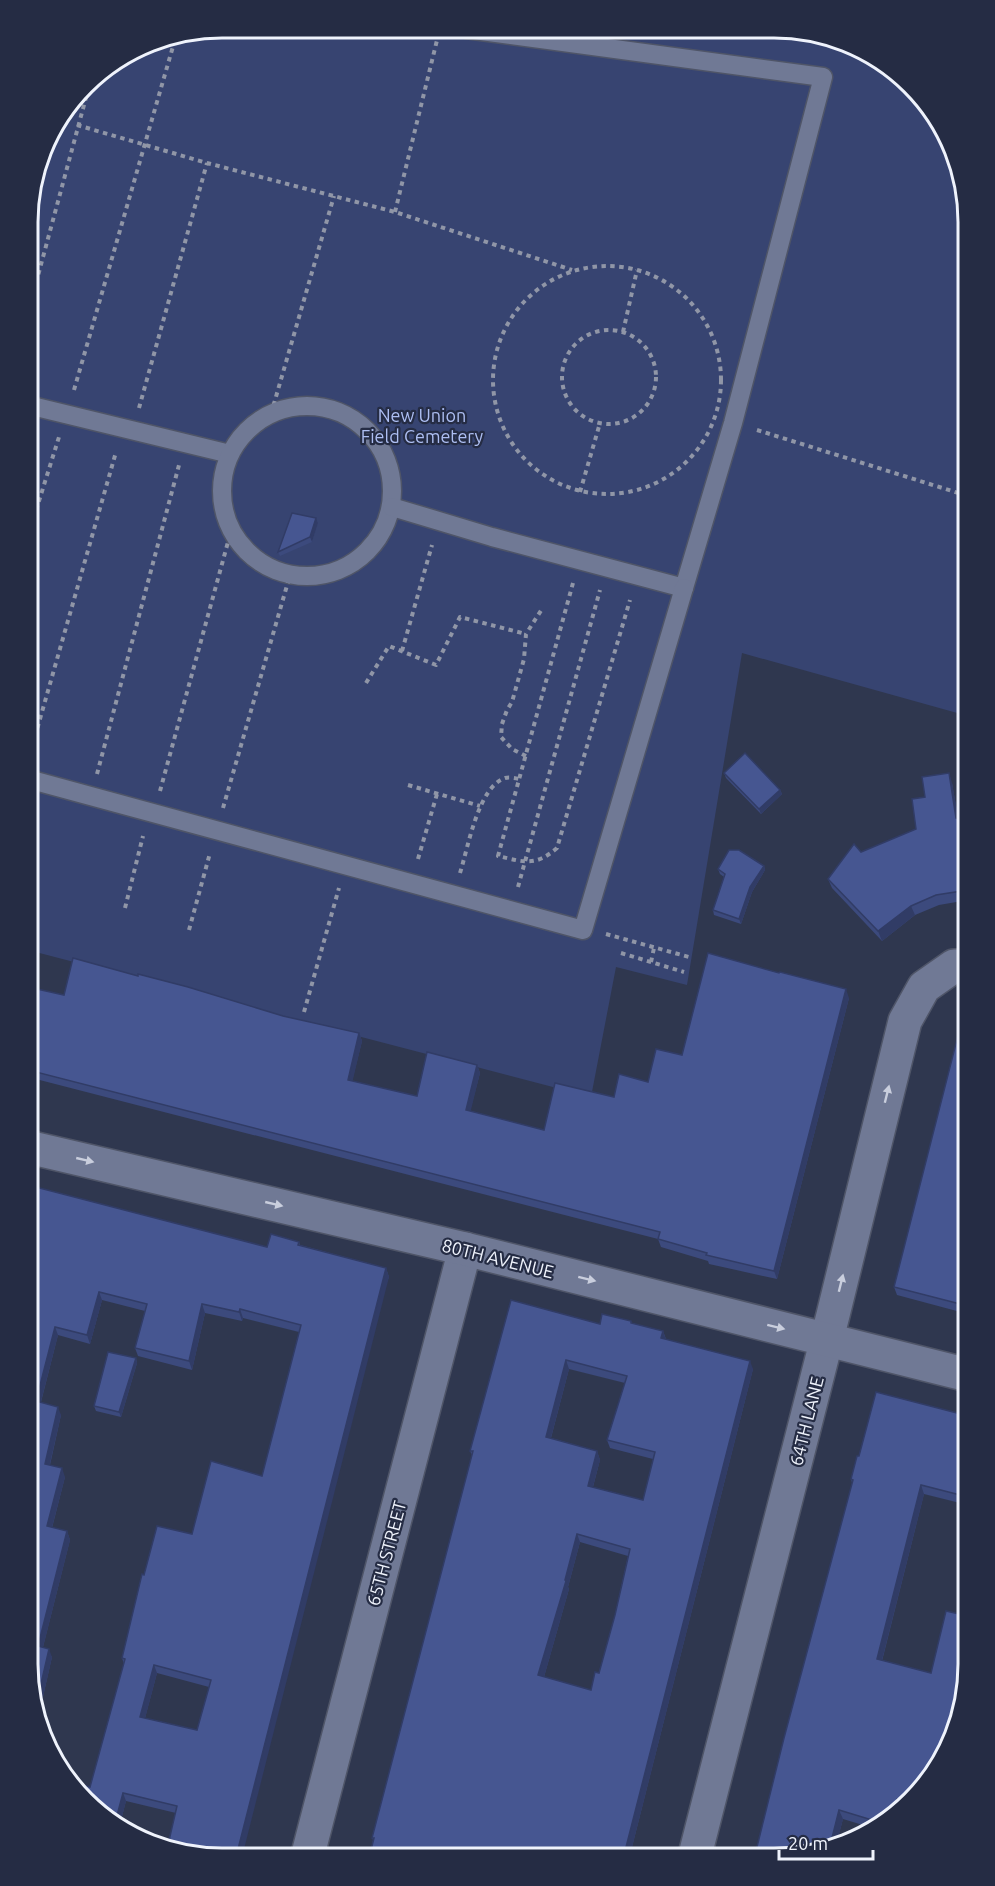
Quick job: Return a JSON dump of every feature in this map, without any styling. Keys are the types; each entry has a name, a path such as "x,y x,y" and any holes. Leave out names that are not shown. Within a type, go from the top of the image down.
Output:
{"street":[{"name":"64TH LANE","path":"697,1848 905,1021 924,987 954,966 957,966"},
{"name":"80TH AVENUE","path":"38,1149 465,1249 957,1373"},
{"name":"65TH STREET","path":"310,1848 465,1249"}],"lane":[{"path":"38,781 583,930 734,423 823,77 532,37"},
{"path":"297,406 323,407 349,416 370,432 385,454 393,480 392,507 383,533 366,554 344,569 317,577 291,575 266,566 246,551 231,531 223,506 222,480 230,454 247,430 271,414 297,406"},
{"path":"38,407 230,454"},
{"path":"392,507 492,537 684,588"}],"path":[{"path":"395,212 438,37"},
{"path":"38,505 67,414 174,44"},
{"path":"38,271 85,98"},
{"path":"77,125 207,163 395,212 572,270"},
{"path":"38,728 207,163"},
{"path":"271,414 334,196"},
{"path":"611,265 637,270 649,273 682,292 707,322 721,358 722,397 710,433 686,464 654,486 618,495 580,492 546,478 517,453 499,420 491,383 496,346 513,313 539,286 572,270 611,265"},
{"path":"623,332 637,270"},
{"path":"608,330 623,332 637,339 648,351 655,365 656,380 652,396 643,409 631,418 615,423 600,423 585,417 574,407 566,394 562,380 563,365 570,351 580,339 593,332 608,330"},
{"path":"580,492 600,423"},
{"path":"734,423 958,493"},
{"path":"92,796 185,444"},
{"path":"402,651 438,521"},
{"path":"125,908 231,531"},
{"path":"579,560 498,856 525,862 544,860 557,848 637,575"},
{"path":"511,910 606,567"},
{"path":"189,930 291,575"},
{"path":"526,756 512,749 501,737 502,724 512,702 524,660 526,634 542,609"},
{"path":"366,683 389,645 436,665 460,617 526,634"},
{"path":"454,895 480,806 490,788 506,778 519,778"},
{"path":"408,785 480,806"},
{"path":"412,883 437,794"},
{"path":"304,1012 345,865"},
{"path":"584,927 689,957"},
{"path":"651,962 654,948"},
{"path":"621,953 684,972"}],"green space":[{"name":"New Union Field Cemetery","path":"222,37 774,37 798,39 833,47 855,56 876,69 912,100 939,140 954,186 958,222 958,713 742,653 687,985 616,967 591,1097 38,953 39,197 56,140 76,109 100,83 140,56 174,44"}],"building":[{"path":"292,513 316,518 310,537 278,552"},
{"path":"745,753 780,790 759,809 724,773"},
{"path":"949,773 958,818 958,892 936,895 911,906 878,931 828,879 854,844 861,852 916,829 912,799 925,797 922,777"},
{"path":"729,850 739,850 764,866 750,887 739,919 713,910 725,874 718,869"},
{"path":"708,953 846,989 774,1271 706,1255 707,1253 658,1239 660,1232 38,1073 38,989 64,995 73,958 188,987 283,1016 359,1033 348,1080 417,1096 427,1052 477,1065 466,1110 544,1130 555,1083 614,1097 619,1074 648,1082 656,1049 682,1055"},
{"path":"957,1038 957,1303 894,1287"},
{"path":"38,1188 267,1247 271,1234 299,1242 298,1245 386,1268 238,1848 197,1847 169,1840 177,1806 123,1793 117,1816 91,1795 83,1785 90,1787 125,1659 122,1658 142,1574 144,1575 157,1526 192,1534 211,1461 262,1476 301,1325 240,1309 239,1312 202,1304 189,1361 135,1348 147,1304 99,1292 87,1335 55,1327 38,1393","holes":["154,1665 211,1680 197,1730 140,1717"]},
{"path":"511,1300 600,1324 602,1314 631,1321 631,1323 663,1331 661,1338 750,1361 626,1848 372,1848 374,1838 372,1838 473,1451 470,1451","holes":["566,1360 627,1376 607,1440 655,1452 643,1500 588,1486 597,1451 546,1437","577,1534 630,1549 599,1673 595,1672 591,1690 538,1675 566,1581"]},
{"path":"108,1352 136,1358 119,1412 94,1406"},
{"path":"876,1392 957,1413 957,1494 921,1485 877,1659 931,1673 946,1611 957,1614 957,1677 948,1724 939,1746 919,1777 904,1795 876,1817 871,1820 839,1810 832,1839 786,1848 757,1848 853,1480 851,1479 857,1456 859,1456"},
{"path":"38,1402 58,1407 45,1464 62,1468 47,1526 67,1531 38,1646"},
{"path":"38,1646 49,1649 40,1690"}]}
